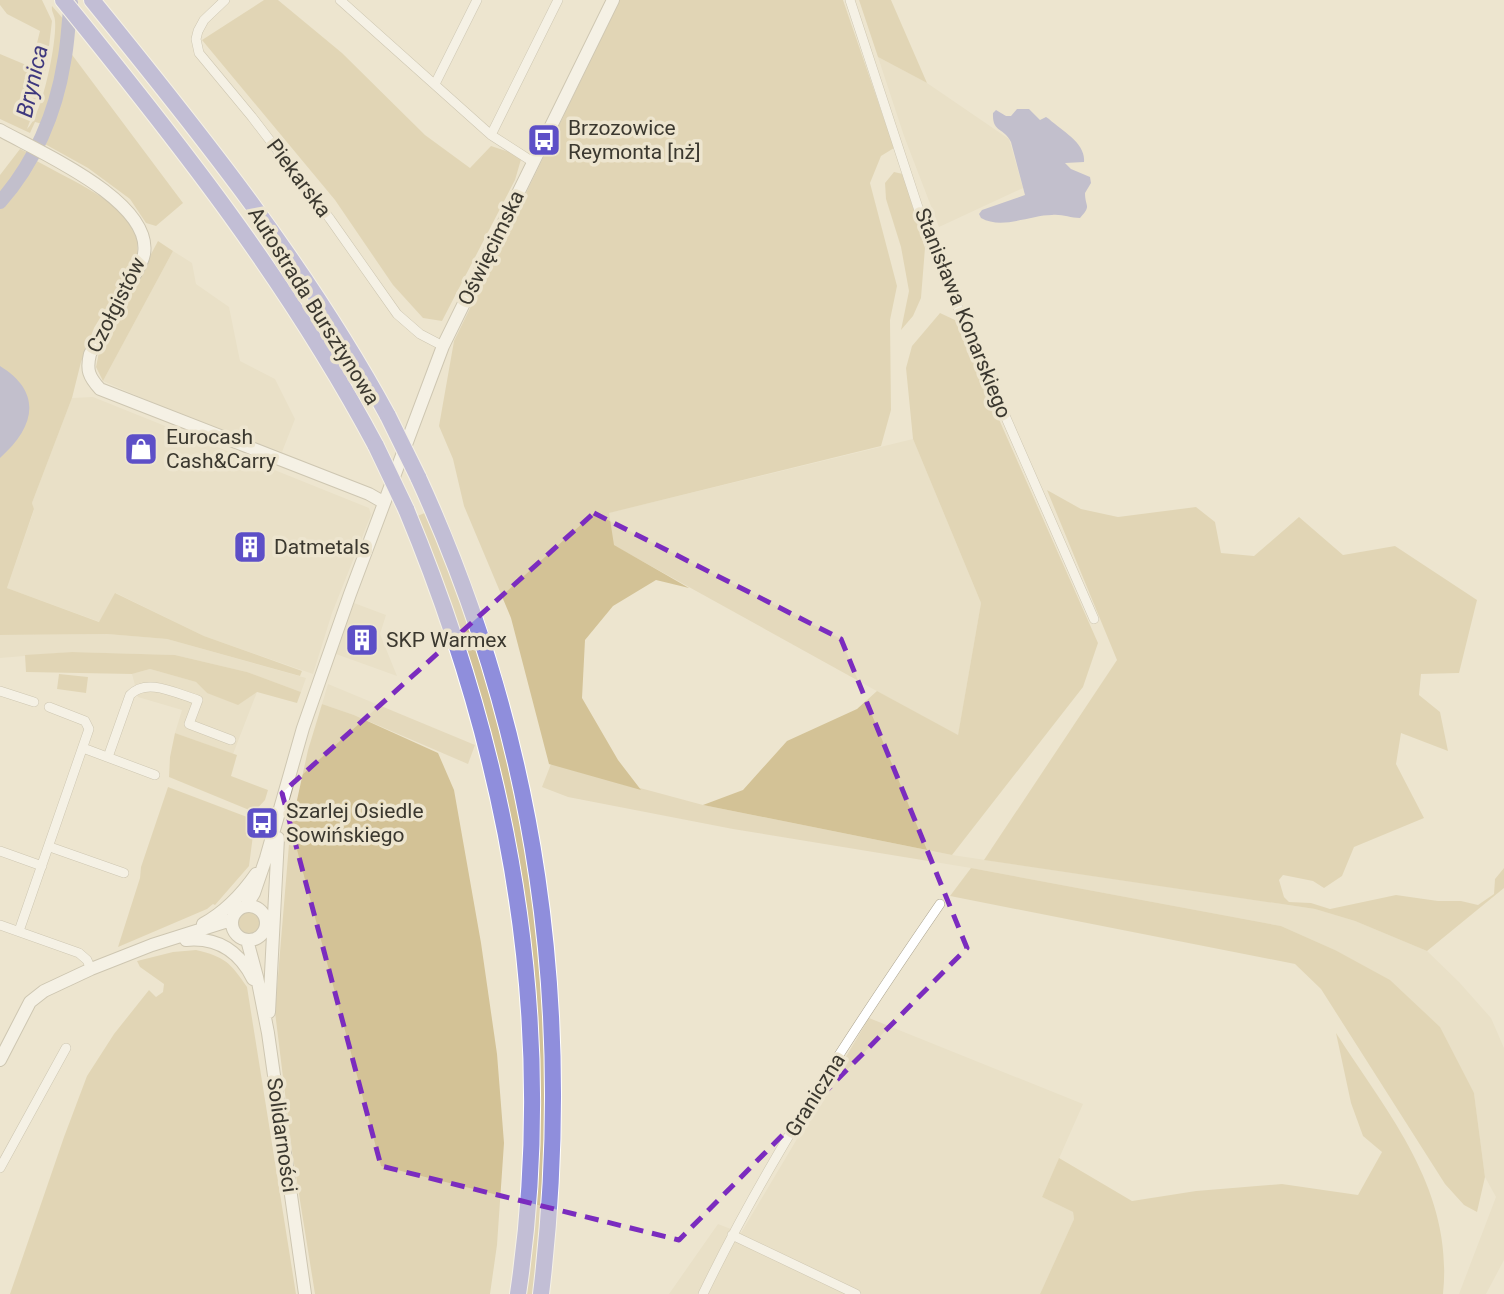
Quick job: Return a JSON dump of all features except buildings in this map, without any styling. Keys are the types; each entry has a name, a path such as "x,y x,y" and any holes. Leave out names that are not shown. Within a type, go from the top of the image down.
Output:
{"highway":[{"name":"Autostrada Bursztynowa","path":"63,0 193,164 263,258 335,371 376,446 406,509 456,639 486,739 503,818 523,944 531,1058 530,1165 518,1294"},
{"name":"Autostrada Bursztynowa","path":"92,0 227,169 296,264 350,348 418,477 463,585 512,743 527,811 546,943 554,1045 553,1170 541,1294"}],"street":[{"name":"Piekarska","path":"225,0 211,12 198,31 196,39 199,53 330,219 397,314 420,334 443,346"},
{"path":"340,0 491,135 533,162"},
{"path":"435,84 477,0"},
{"path":"491,135 558,0"},
{"name":"Oświęcimska","path":"281,806 303,728 383,502 443,346 613,0"},
{"name":"Stanisława Konarskiego","path":"850,0 930,244 953,302 1094,619"},
{"name":"Czołgistów","path":"0,130 96,185 127,209 145,239 142,260 90,354 88,375 100,389 369,494 383,502"},
{"path":"108,757 130,695 147,685 198,700 189,724 231,740"},
{"path":"0,691 34,702"},
{"path":"19,931 89,729 88,724 49,707"},
{"path":"83,748 155,775"},
{"path":"252,908 281,806"},
{"path":"268,1033 281,806"},
{"path":"50,847 124,873"},
{"path":"0,851 43,866"},
{"path":"0,1060 30,1002 44,991 90,969 165,942 216,917 246,888 266,858"},
{"name":"Graniczna","path":"704,1294 732,1235 801,1115 940,904"},
{"path":"252,908 263,913 266,924 264,930 252,939 238,937 232,926 236,911 252,908"},
{"path":"0,925 79,953 87,960 90,969"},
{"path":"165,942 232,926"},
{"path":"165,942 198,939 225,946 247,968 264,1012"},
{"name":"Solidarności","path":"252,939 305,1294"},
{"path":"0,1168 66,1048"},
{"path":"732,1235 856,1294"}],"highlighted area":[{"path":"594,513 841,639 967,948 679,1240 381,1166 282,793"}],"shaded area":[{"path":"0,0 42,0 52,21 47,63 39,97 27,129 38,110 51,61 55,31 52,6 66,22 61,61 43,124 35,122 30,133 0,119 0,54 31,67 40,31 7,14 0,5"},
{"path":"264,0 278,0 342,53 425,135 470,168 491,146 522,156 515,180 442,321 423,318 393,285 335,200 202,40"},
{"path":"620,0 843,0 894,148 881,156 870,183 897,286 890,320 891,410 881,446 609,513 614,545 689,588 656,580 613,606 585,640 582,698 618,760 641,790 549,764 511,618 464,506 453,459 439,426 454,341"},
{"path":"859,0 891,0 927,83 878,57"},
{"path":"70,52 183,203 156,226 146,223 130,199 88,168 43,143 54,121"},
{"path":"878,57 927,83 1009,139 1023,188 939,227 904,136"},
{"path":"20,149 28,153 0,195 0,175"},
{"path":"33,159 101,197 125,215 135,229 137,257 94,328 81,362 72,398 32,503 34,509 7,588 99,622 115,593 204,636 302,671 300,676 167,639 107,634 0,635 0,207"},
{"path":"894,172 903,174 925,248 921,298 913,316 901,330 909,291 901,247 886,199 885,183"},
{"path":"158,241 173,251 103,381 96,367 99,352"},
{"path":"173,251 192,263 196,284 229,307 240,361 275,379 295,419 282,452 177,413 103,381"},
{"path":"940,313 955,320 1098,643 1083,687 952,855 703,805 743,790 787,741 857,709 877,691 958,735 981,603 913,439 906,368 912,346"},
{"path":"93,397 369,508 371,515 332,613 313,674 204,636 116,593 100,622 7,588 34,510 32,503 72,398"},
{"path":"913,439 981,603 958,736 613,545 608,513"},
{"path":"1047,490 1081,509 1118,517 1196,507 1215,522 1221,553 1254,556 1299,517 1343,555 1395,546 1477,600 1459,673 1421,674 1419,695 1440,712 1448,751 1401,733 1396,764 1424,818 1354,847 1342,876 1324,888 1313,881 1283,875 1279,880 1284,897 1289,902 1311,903 1330,909 1396,895 1478,905 1494,894 1495,879 1504,868 1504,888 1427,951 1355,921 1315,909 984,860 1117,660"},
{"path":"427,512 466,611 514,778 539,926 549,1122 535,1294 523,1294 531,1227 517,863 415,517"},
{"path":"354,603 386,615 380,634 397,676 336,654"},
{"path":"107,634 167,639 306,678 301,692 247,672 175,655 72,652 0,658 0,635"},
{"path":"72,652 175,655 247,672 301,692 297,703 257,692 238,705 207,693 196,682 150,669 132,674 26,672 25,655"},
{"path":"150,669 196,682 207,693 257,692 233,754 175,733 182,710 138,697 132,674"},
{"path":"59,674 88,677 86,693 57,689"},
{"path":"328,684 475,745 468,764 322,704"},
{"path":"322,704 354,715 438,753 454,790 497,1054 504,1143 497,1245 490,1294 315,1294 292,1151 275,1012 290,832 308,750"},
{"path":"175,733 237,755 231,776 268,790 265,800 254,812 169,777"},
{"path":"551,764 703,805 952,855 1315,909 1355,921 1427,951 1491,1018 1504,1048 1504,1260 1486,1294 1459,1294 1496,1197 1485,1177 1474,1093 1335,950 1281,926 971,868 733,829 568,797 542,787"},
{"path":"168,787 255,820 249,866 215,905 118,947 141,867"},
{"path":"971,868 1281,926 1335,950 1390,980 1440,1027 1474,1093 1485,1177 1477,1212 1464,1205 1445,1184 1321,989 1295,964 950,896"},
{"path":"249,912 257,915 260,923 257,931 249,934 241,931 238,923 241,915"},
{"path":"196,950 226,962 247,987 296,1294 10,1294 87,1076 114,1034 149,990 156,997 163,992 164,984 140,967 137,961 173,952"},
{"path":"869,1018 1083,1104 1042,1197 1073,1212 1074,1219 1040,1294 669,1294 718,1224 741,1233"},
{"path":"1336,1033 1396,1124 1428,1187 1444,1256 1443,1294 1040,1294 1074,1219 1073,1212 1042,1197 1059,1158 1132,1201 1196,1191 1282,1184 1358,1195 1382,1152 1363,1136 1351,1103"}],"water":[{"path":"1017,109 1029,109 1040,120 1046,117 1081,149 1084,162 1065,163 1071,169 1090,177 1091,183 1085,193 1087,208 1080,218 1052,215 998,223 981,218 979,214 982,210 1025,195 1011,142 996,127 993,119 996,110 1011,116"},
{"path":"0,366 14,376 23,388 29,411 21,435 0,458"}],"waterway":[{"name":"Brynica","path":"0,202 23,171 49,119 64,62 71,3"}],"place":[{"name":"Brzozowice Reymonta [nż]","path":"544,140"},
{"name":"Eurocash Cash&Carry","path":"141,449"},
{"name":"Datmetals","path":"250,547"},
{"name":"SKP Warmex","path":"362,640"},
{"name":"Szarlej Osiedle Sowińskiego","path":"262,823"}]}
